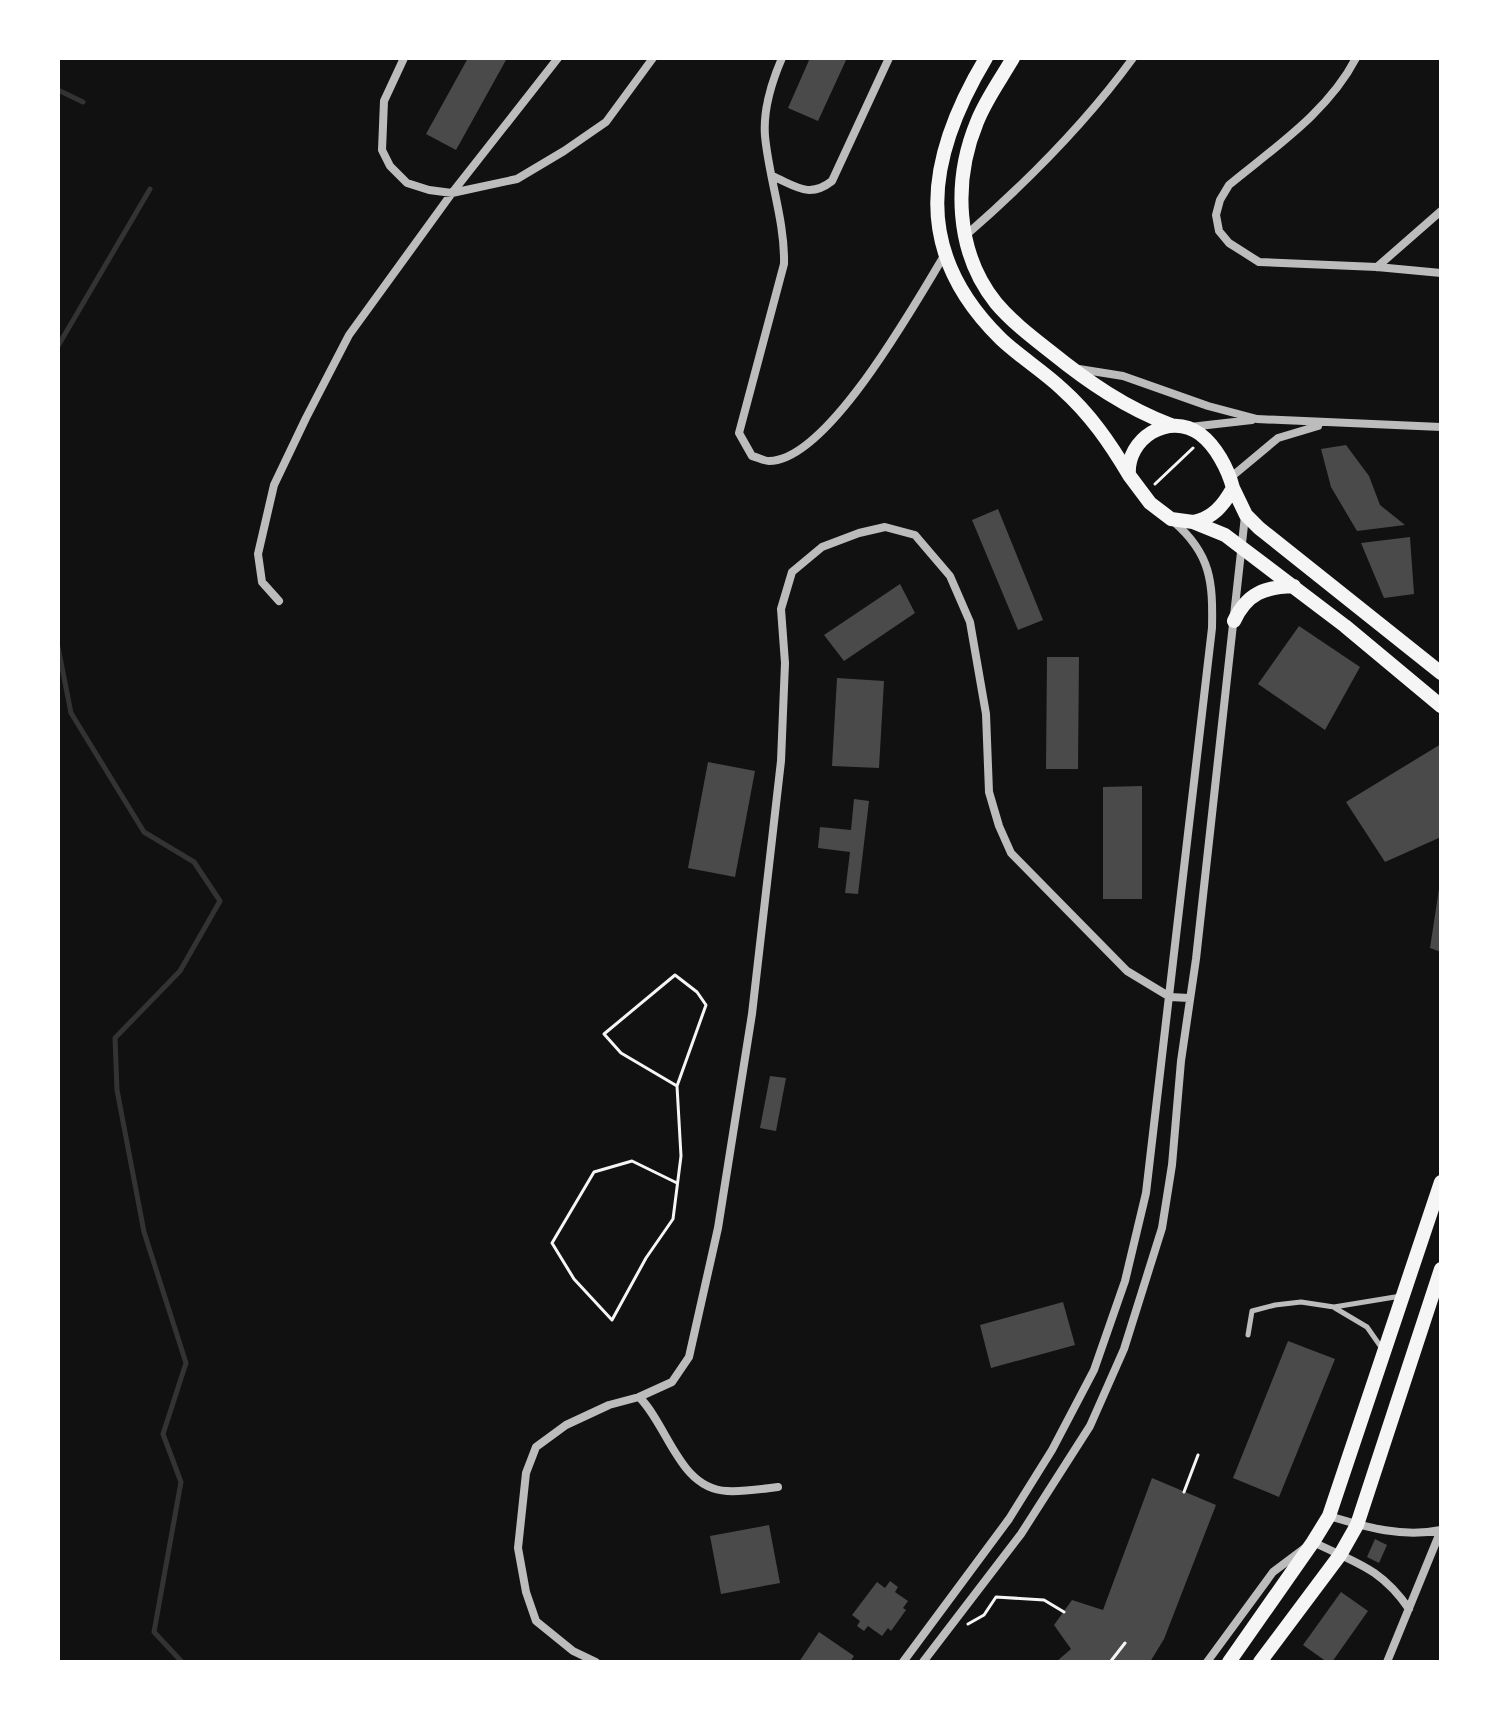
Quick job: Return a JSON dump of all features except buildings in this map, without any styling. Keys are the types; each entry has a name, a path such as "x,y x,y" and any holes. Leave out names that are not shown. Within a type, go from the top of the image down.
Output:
{"main road":[{"path":"986,58 960,103 945,150 937,200 939,237 944,256 970,305 1003,341 1086,412 1150,503 1171,519 1193,522 1225,535 1294,586 1441,706"},
{"path":"1013,58 985,104 963,169 961,216 965,236 973,264 997,304 1070,368 1120,401 1204,438 1222,462 1246,515 1441,673"},
{"path":"1129,475 1130,458 1140,442 1157,429 1180,426"},
{"path":"1193,522 1212,515 1232,483"},
{"path":"1234,621 1246,601 1260,591 1294,586"},
{"path":"1229,1662 1329,1516 1441,1182"},
{"path":"1260,1662 1340,1555 1357,1525 1441,1269"}],"street":[{"path":"404,58 384,101 382,150 390,166 407,183 452,193 517,179 564,151 606,122 653,58"},
{"path":"279,601 262,582 258,554 274,485 349,335 452,193 558,58"},
{"path":"782,58 768,104 765,133 784,242 784,264 739,433 752,456 769,461 802,449 847,406 944,256"},
{"path":"772,176 809,191 821,190 832,181 889,58"},
{"path":"965,236 1073,133 1105,97 1133,58"},
{"path":"1356,58 1344,82 1320,109 1229,185 1216,215 1219,231 1229,243 1259,262 1441,273"},
{"path":"1377,267 1441,211"},
{"path":"1070,368 1123,376 1208,406 1257,419"},
{"path":"1180,426 1257,419 1441,427"},
{"path":"1232,483 1278,438 1331,423"},
{"path":"923,1662 1021,1534 1090,1426 1124,1349 1144,1290 1168,1200 1246,515"},
{"path":"903,1662 1009,1519 1064,1429 1094,1370 1120,1299 1141,1220 1170,997 1212,609 1211,580 1202,553 1171,519"},
{"path":"596,1662 573,1651 536,1621 526,1592 518,1548 526,1473 536,1447 566,1425 672,1382 689,1357 718,1228 752,1014 781,761 785,663 781,609 792,572 822,547 859,533 885,527 915,535 950,576 970,622 986,714 989,792 1011,853 1127,971 1170,997 1189,998"},
{"path":"639,1397 652,1409 688,1473 705,1485 724,1491 778,1487"},
{"path":"1329,1516 1357,1525 1418,1534 1441,1530"},
{"path":"1387,1662 1441,1530"},
{"path":"1207,1662 1273,1572 1313,1542 1382,1576 1409,1609"}],"lane":[{"path":"1248,1335 1252,1311 1275,1305 1301,1302 1334,1307 1401,1296"},
{"path":"1334,1307 1367,1327 1383,1351"}],"path":[{"path":"1152,487 1196,444"},
{"path":"677,1086 621,1053 604,1034 675,975 697,992 706,1005 677,1086 681,1156 673,1219 646,1258 612,1320 574,1279 552,1243 594,1172 632,1161 677,1183"},
{"path":"1184,1492 1198,1455"},
{"path":"968,1624 984,1615 996,1597 1044,1600 1064,1612"},
{"path":"1111,1661 1125,1643"}],"waterway":[{"path":"58,90 83,102"},
{"path":"58,346 150,189"},
{"path":"58,647 71,713 144,832 194,862 220,901 180,971 115,1038 117,1090 144,1232 186,1363 163,1434 181,1482 154,1632 182,1662"}]}
